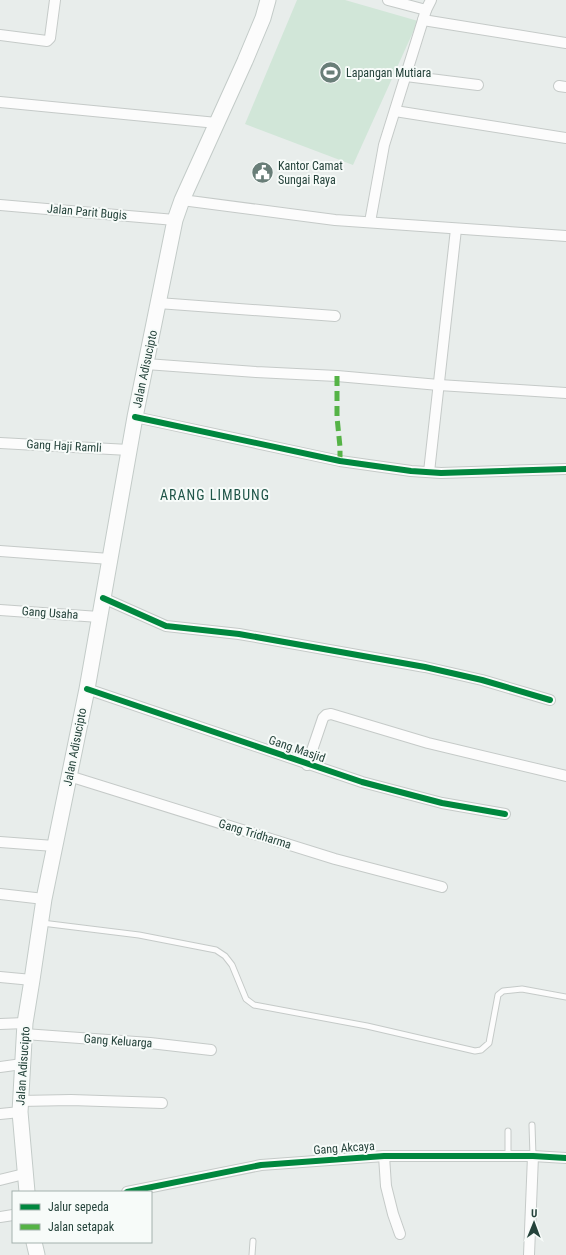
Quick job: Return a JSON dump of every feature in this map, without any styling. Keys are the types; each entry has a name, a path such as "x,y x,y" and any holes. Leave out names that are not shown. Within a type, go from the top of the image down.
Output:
{"main road":[{"name":"Jalan Adisucipto","path":"27,1191 24,1174 20,1107 22,1064 25,1029 44,898 86,689 135,417 158,303 178,210 263,18 268,0"},
{"path":"34,1243 37,1255"}],"street":[{"path":"0,35 47,41 50,38 55,0"},
{"path":"388,0 424,15 566,43"},
{"path":"370,222 384,145 424,15 431,0"},
{"path":"406,76 478,85"},
{"path":"0,102 217,123"},
{"path":"395,111 566,138"},
{"name":"Jalan Parit Bugis","path":"0,205 178,210 566,236"},
{"path":"429,472 456,229"},
{"path":"158,303 335,316"},
{"path":"146,364 566,393"},
{"path":"135,417 340,461 410,471 429,472 566,469"},
{"name":"Gang Haji Ramli","path":"0,443 129,450"},
{"path":"0,551 110,559"},
{"path":"103,598 166,626 238,634 425,667 482,680 550,700"},
{"name":"Gang Usaha","path":"0,610 99,617"},
{"name":"Gang Masjid","path":"86,689 307,765 362,782 442,803 505,814"},
{"path":"307,765 323,718 326,715 331,714 428,743 566,776"},
{"name":"Gang Tridharma","path":"69,776 335,858 442,887"},
{"path":"0,842 54,846"},
{"path":"0,894 44,898"},
{"path":"0,977 32,980"},
{"name":"Gang Keluarga","path":"0,1024 25,1029 211,1050"},
{"path":"0,1067 22,1064"},
{"path":"0,1114 20,1107 71,1100 162,1104"},
{"path":"384,1156 386,1186 400,1234"},
{"name":"Gang Akcaya","path":"132,1191 261,1165 384,1156 533,1156 566,1158"},
{"path":"529,1255 533,1156"},
{"path":"0,1180 24,1174"},
{"path":"0,1217 12,1215"}],"lane":[{"path":"41,923 139,935 216,950 225,956 232,965 246,999 254,1005 367,1026 475,1050 481,1050 490,1043 498,996 504,991 522,989 566,997"},
{"path":"532,1125 533,1156"},
{"path":"508,1131 508,1156"},
{"path":"252,1255 253,1241"}],"green space":[{"name":"Lapangan Mutiara","path":"297,0 345,0 418,21 353,165 245,124"}],"marked path":[{"path":"337,376 337,417 340,461"}],"cycle path":[{"path":"135,417 340,461 411,471 441,473 566,469"},
{"path":"103,598 166,626 239,634 425,667 482,680 550,700"},
{"path":"87,689 362,782 442,803 505,814"},
{"path":"132,1191 261,1165 384,1156 533,1156 566,1158"}],"place":[{"name":"Lapangan Mutiara","path":"331,73"},
{"name":"Kantor Camat Sungai Raya","path":"262,173"}],"district":[{"name":"ARANG LIMBUNG","path":"215,495"}]}
